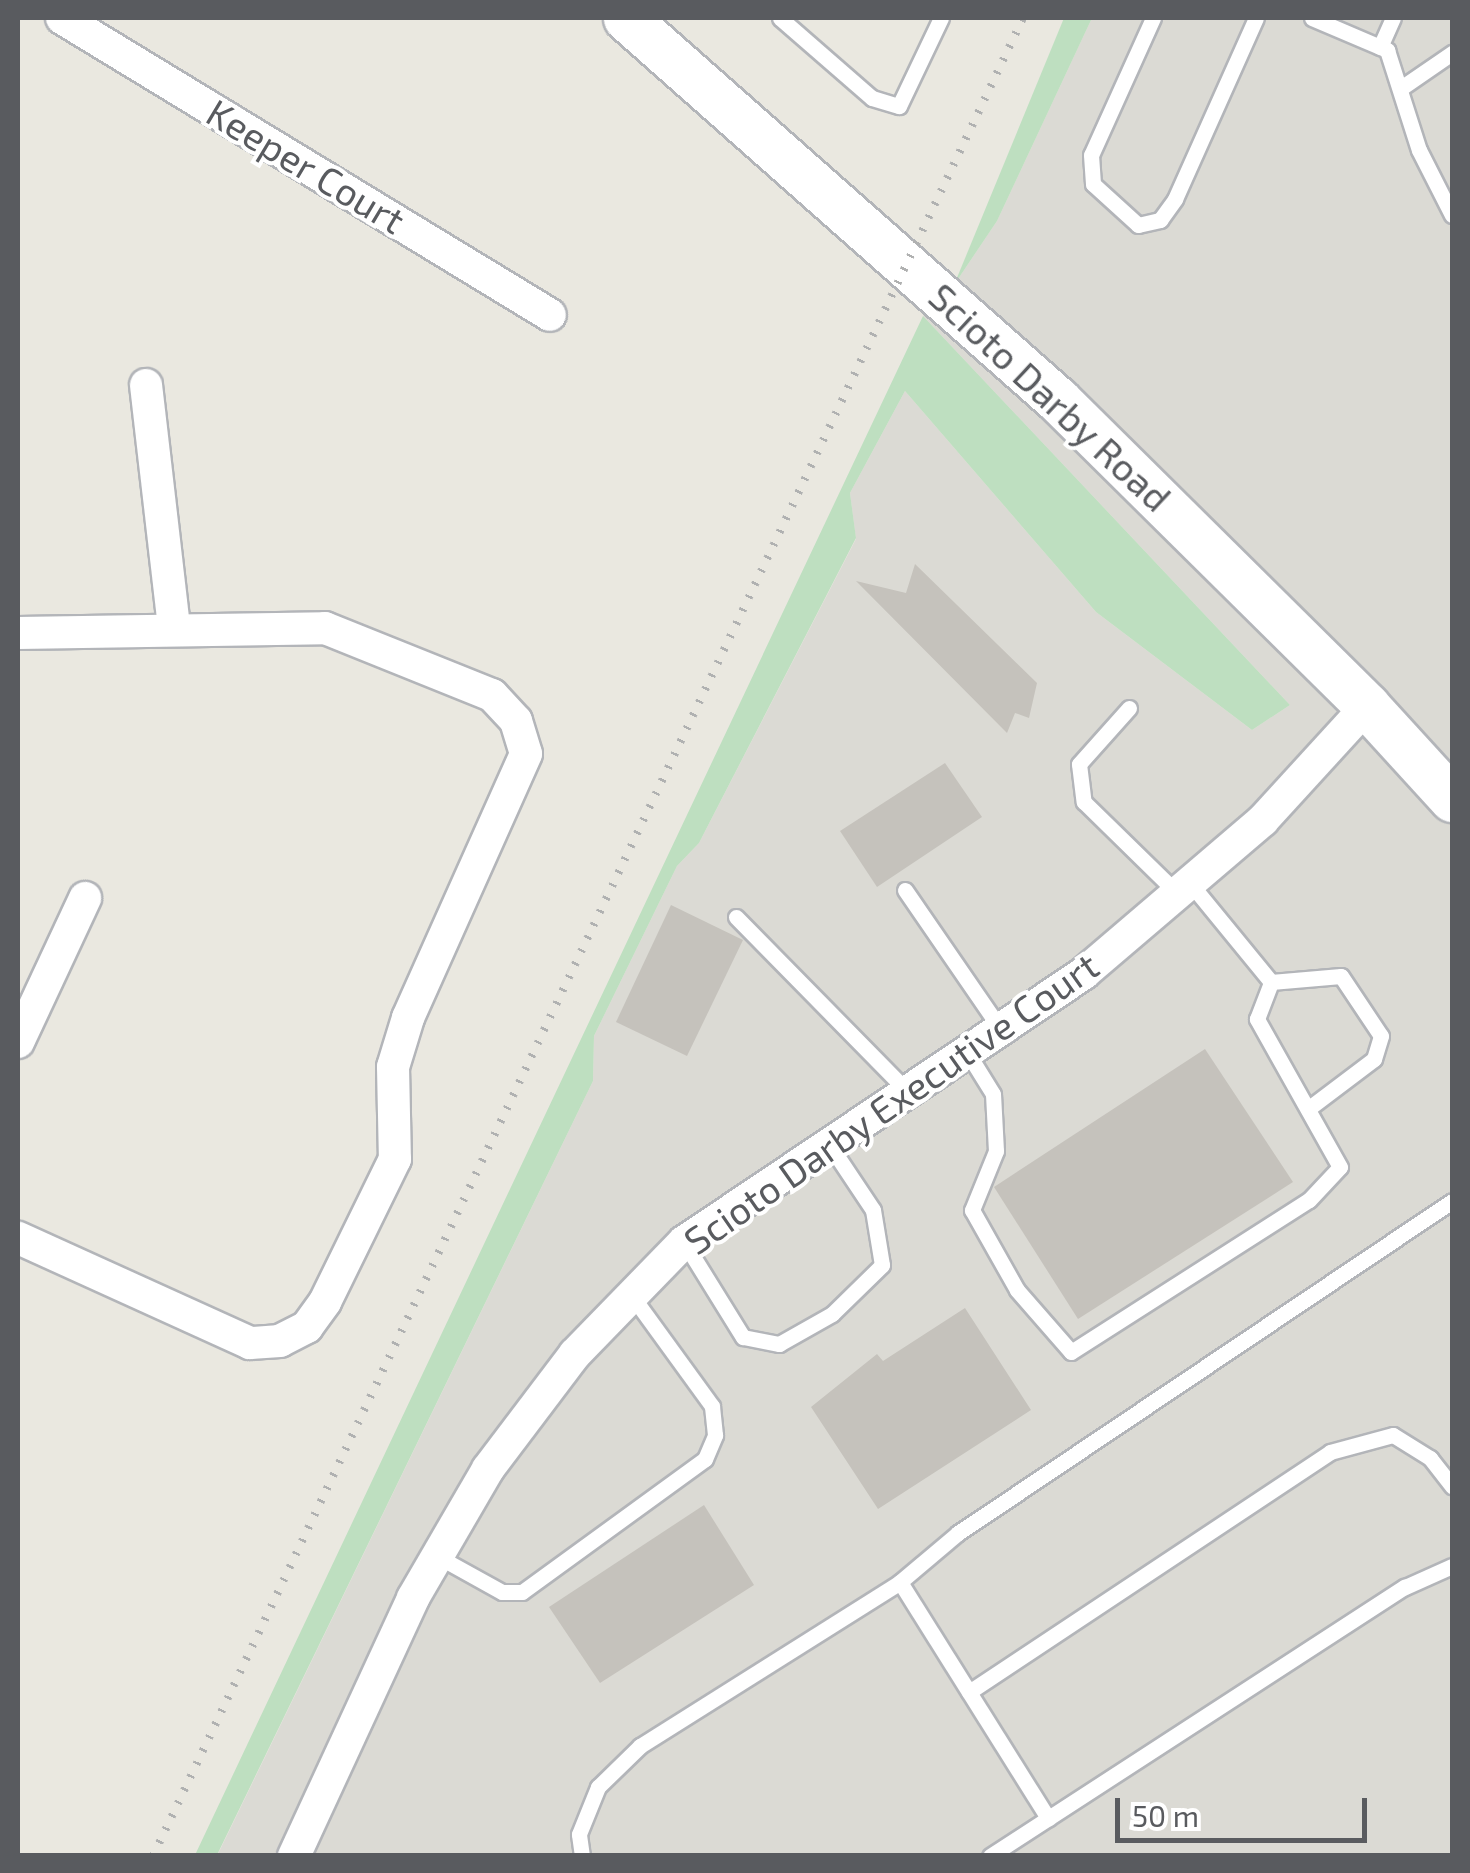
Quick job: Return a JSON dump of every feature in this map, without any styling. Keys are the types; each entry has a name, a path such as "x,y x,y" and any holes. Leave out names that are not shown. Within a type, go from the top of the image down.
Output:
{"main road":[{"name":"Scioto Darby Road","path":"626,18 1058,400 1367,706 1452,799"}],"street":[{"name":"Keeper Court","path":"62,18 550,315"},
{"path":"146,385 174,626"},
{"path":"18,633 174,626 325,628 492,695 516,721 526,754 408,1018 393,1068 395,1159 380,1195 307,1327 280,1341 250,1343 18,1238"},
{"name":"Scioto Darby Executive Court","path":"296,1855 437,1556 531,1411 574,1354 684,1242 827,1141 1084,973 1263,820 1367,706"},
{"path":"18,1042 86,898"}],"lane":[{"path":"780,18 872,98 899,106 941,18"},
{"path":"1153,18 1091,154 1094,184 1138,225 1160,220 1175,199 1256,18"},
{"path":"1312,18 1388,50 1419,150 1450,204"},
{"path":"1380,47 1393,18"},
{"path":"1401,88 1452,53"},
{"path":"1129,708 1080,764 1084,802 1184,888 1271,982"},
{"path":"905,890 1000,1028"},
{"path":"736,917 906,1090"},
{"path":"1271,982 1341,976 1381,1036 1374,1060 1308,1109"},
{"path":"966,1050 993,1094 996,1151 972,1210 1017,1290 1071,1352 1309,1200 1340,1168 1257,1019 1271,982"},
{"path":"684,1242 743,1337 779,1344 832,1314 882,1266 873,1210 827,1141"},
{"path":"582,1856 579,1834 598,1787 640,1746 900,1582 958,1533 1452,1200"},
{"path":"437,1556 502,1592 522,1592 705,1458 716,1435 712,1406 632,1296"},
{"path":"969,1692 1330,1452 1394,1435 1430,1458 1452,1486"},
{"path":"990,1856 1405,1586 1452,1566"},
{"path":"900,1582 1048,1818"}],"shaded area":[{"path":"1092,18 1452,18 1452,1855 217,1856 593,1081 594,1036 677,866 699,843 856,539 850,493 905,391 1096,612 1252,730 1290,705 923,316 954,285 997,221"}],"green space":[{"path":"1064,18 1092,18 997,221 954,285"},
{"path":"923,316 1290,705 1252,730 1096,612 905,391 850,493 856,538 699,843 677,866 594,1036 593,1081 217,1855 195,1855"}],"building":[{"path":"915,564 1037,683 1029,718 1015,713 1007,733 856,581 906,593"},
{"path":"945,763 982,817 877,887 840,831"},
{"path":"671,905 743,940 687,1056 616,1022"},
{"path":"1205,1049 1293,1182 1078,1319 994,1187"},
{"path":"965,1308 1031,1410 878,1509 811,1407 877,1354 883,1361"},
{"path":"704,1505 754,1585 600,1683 549,1607"}],"railway":[{"path":"153,1856 1023,18"}]}
